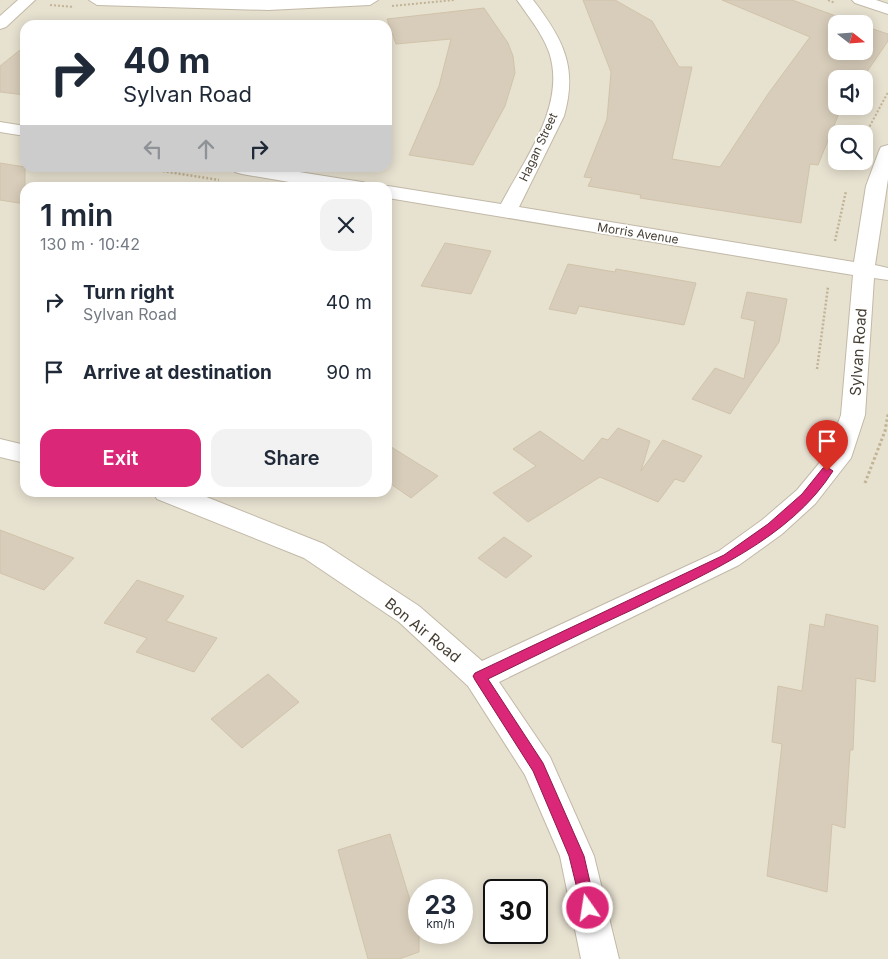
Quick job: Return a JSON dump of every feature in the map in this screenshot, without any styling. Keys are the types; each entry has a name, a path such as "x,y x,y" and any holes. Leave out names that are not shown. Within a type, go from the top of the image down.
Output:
{"street":[{"path":"0,24 27,0"},
{"path":"97,0 205,5 276,5 370,0"},
{"name":"Hagan Street","path":"507,212 554,116 562,85 558,54 542,20 526,0"},
{"path":"860,0 888,9"},
{"path":"0,127 20,130"},
{"name":"Sylvan Road","path":"479,676 729,558 772,528 806,496 838,458 853,415 876,272 876,186 888,151"},
{"path":"266,172 326,182"},
{"name":"Morris Avenue","path":"392,193 876,272"},
{"path":"0,448 20,453"},
{"name":"Bon Air Road","path":"179,497 314,551 409,614 479,676 538,767 576,856 600,959"}],"path":[{"path":"870,125 888,92"},
{"path":"849,178 851,170"},
{"path":"167,172 221,181"},
{"path":"834,248 847,186"},
{"path":"865,483 885,431 888,414"}],"shaded area":[{"path":"0,0 888,0 888,959 0,959"}],"building":[{"path":"583,0 615,0 652,21 679,67 692,67 672,159 720,167 768,94 810,37 722,0 792,0 833,15 828,15 828,60 873,60 873,29 888,34 888,41 868,70 828,70 828,115 838,115 834,125 828,125 828,140 818,165 810,164 801,223 640,198 641,195 588,186 592,178 584,177 607,119 611,72"},
{"path":"484,8 508,43 513,56 515,73 505,106 473,165 409,155 439,86 451,39 396,44 392,33 392,20 387,19"},
{"path":"20,50 20,94 0,92 0,66"},
{"path":"0,163 20,166 20,172 25,172 25,182 20,182 20,203 0,200"},
{"path":"445,243 491,251 471,294 421,286"},
{"path":"568,264 615,272 616,269 696,283 684,325 579,306 576,314 549,309"},
{"path":"747,292 787,299 779,342 730,414 692,399 715,368 744,379 755,321 741,318"},
{"path":"618,428 650,441 641,471 663,440 702,456 684,482 675,479 658,502 600,477 528,522 493,493 536,466 513,449 540,431 583,461 602,438 608,440"},
{"path":"392,447 438,476 411,498 392,485"},
{"path":"0,530 74,558 44,590 0,573"},
{"path":"504,537 532,556 506,578 478,558"},
{"path":"137,580 184,596 166,621 217,638 194,672 136,652 147,638 104,623"},
{"path":"826,614 878,626 875,682 856,678 853,750 850,750 845,828 832,824 827,892 767,876 782,744 772,742 778,686 802,691 810,624 824,627"},
{"path":"268,674 299,702 242,748 211,719"},
{"path":"390,834 408,893 408,944 419,944 419,952 399,959 368,959 338,850"}],"route":[{"path":"588,908 576,856 538,767 479,676 729,558 772,528 806,496 827,471"}]}
